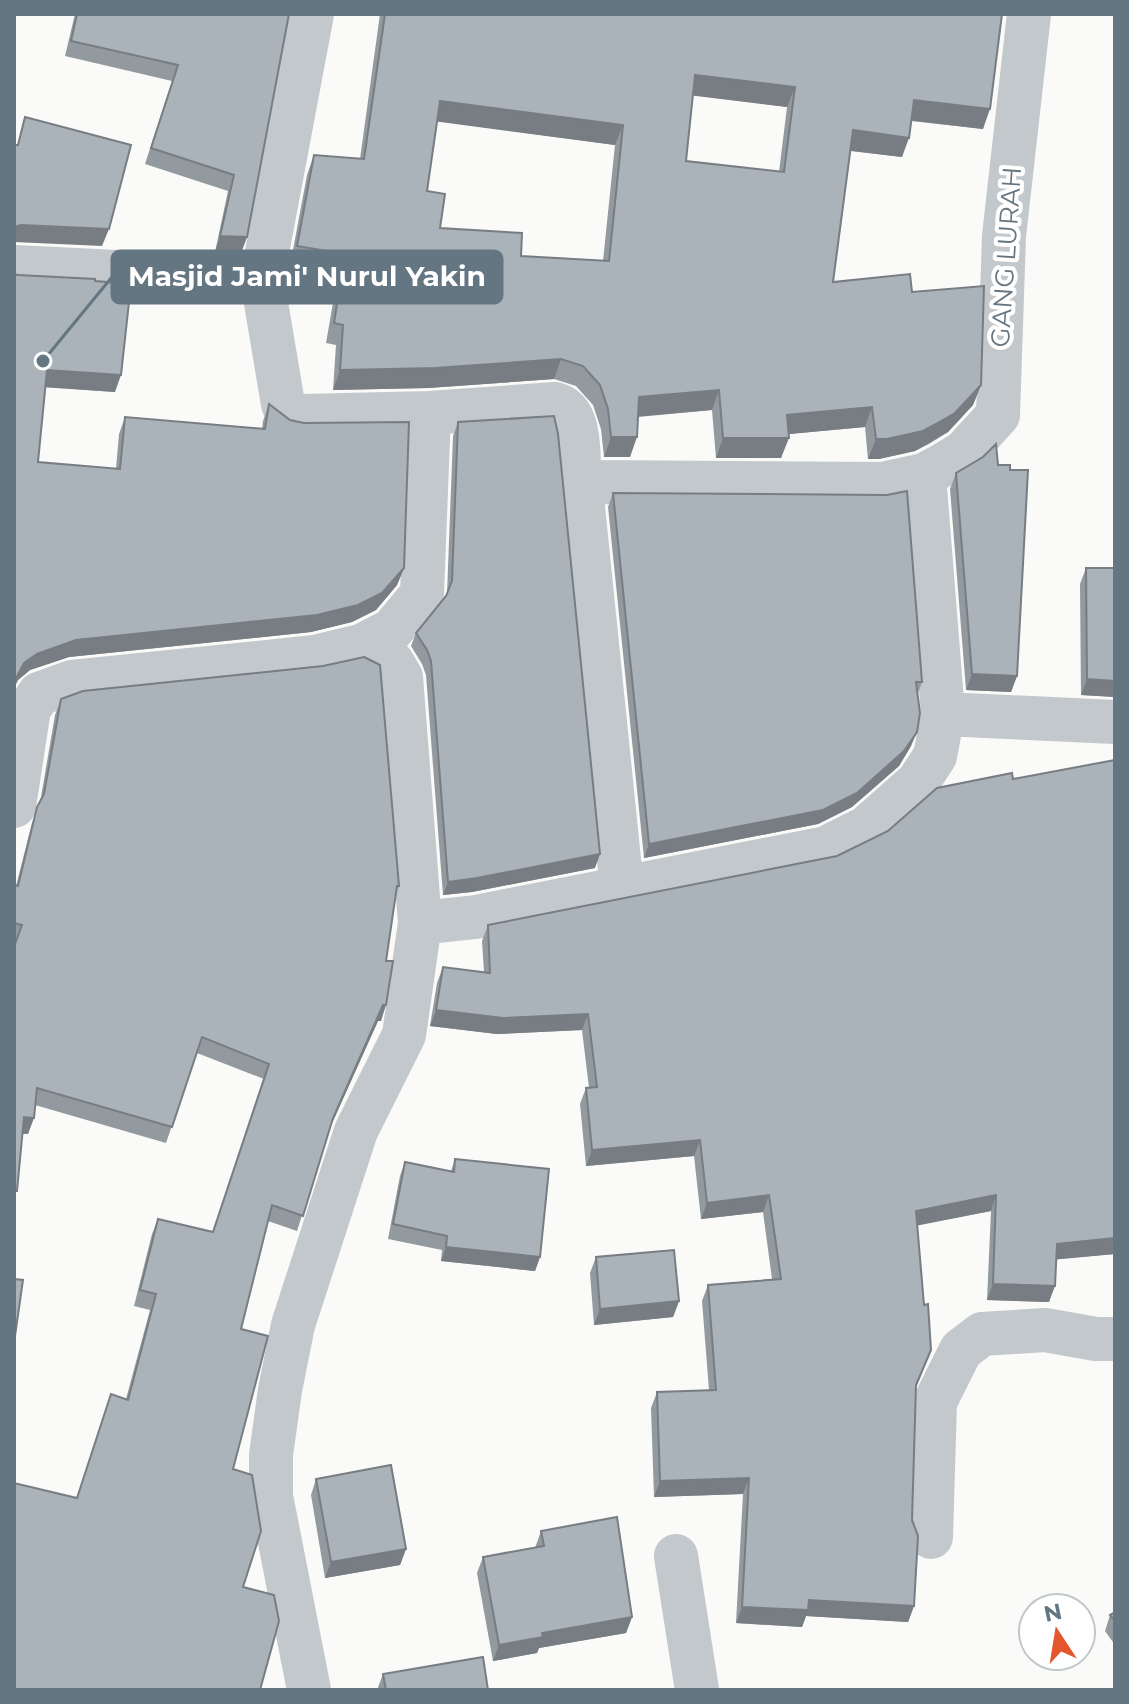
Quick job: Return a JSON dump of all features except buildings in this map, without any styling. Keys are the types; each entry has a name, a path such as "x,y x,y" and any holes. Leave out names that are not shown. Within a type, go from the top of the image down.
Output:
{"street":[{"path":"312,14 262,279 283,404 291,413 303,416 429,413 555,404 566,407 574,418 622,889"},
{"name":"GANG LURAH","path":"928,473 964,452 998,415 1004,236 1029,14"},
{"path":"14,267 262,279"},
{"path":"14,806 29,709 39,694 72,682 315,657 361,646 392,630 422,594 429,413"},
{"path":"420,923 476,917 826,848 866,828 918,782 935,756 943,714 928,473 882,484 591,482 580,478"},
{"path":"309,1690 271,1496 271,1455 280,1390 293,1325 356,1131 404,1035 420,923 401,677 392,662 361,646"},
{"path":"943,714 1115,722"},
{"path":"931,1537 935,1402 961,1350 982,1334 1045,1330 1096,1339 1115,1339"},
{"path":"676,1556 697,1690"}],"place":[{"name":"Masjid Jami' Nurul Yakin","path":"43,361"}]}
